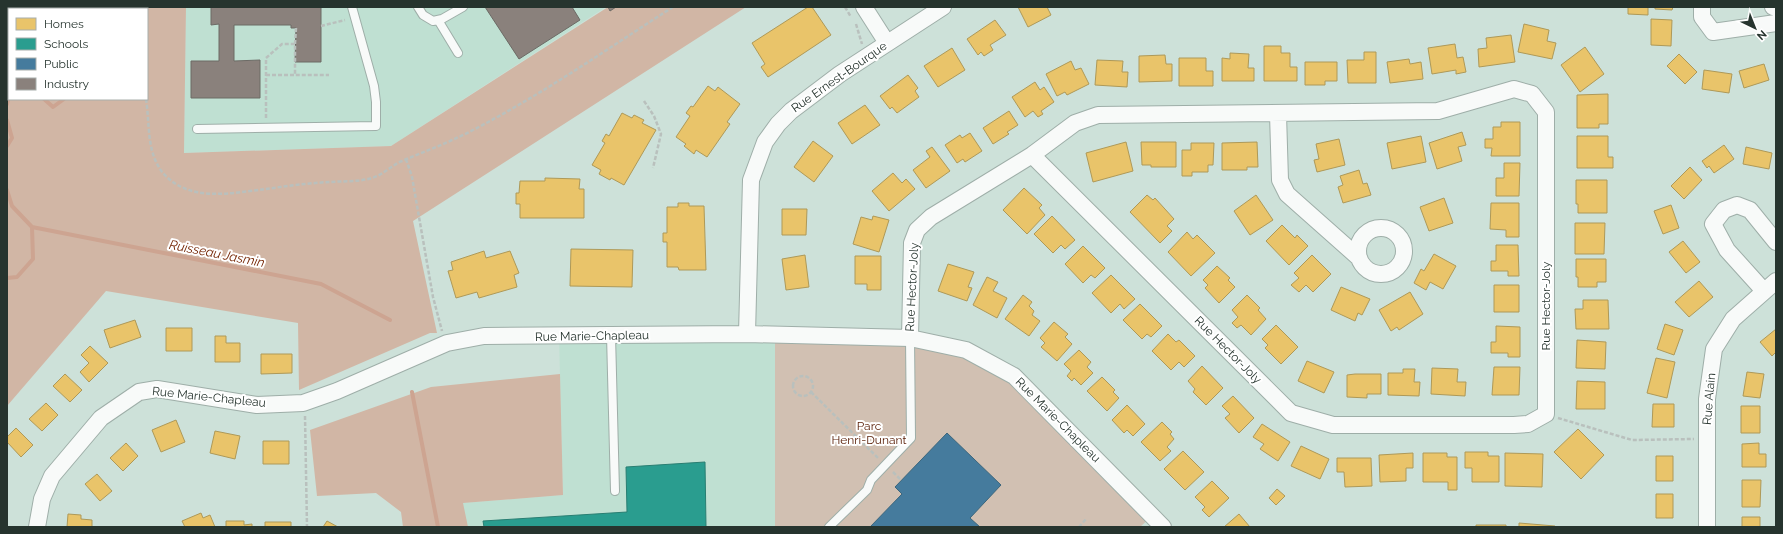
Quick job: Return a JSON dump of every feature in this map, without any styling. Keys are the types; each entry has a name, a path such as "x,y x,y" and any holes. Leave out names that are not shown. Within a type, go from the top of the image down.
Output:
{"street":[{"path":"864,7 887,43"},
{"name":"Rue Ernest-Bourque","path":"747,334 751,180 765,142 778,124 791,111 887,43 943,7"},
{"path":"1702,7 1702,17 1713,32 1776,24"},
{"name":"Rue Hector-Joly","path":"910,338 912,243 917,230 931,217 1032,155 1075,123 1098,115 1438,111 1514,89 1532,94 1546,112 1546,414 1528,424 1514,425 1333,425 1291,413 1032,155"},
{"path":"1278,114 1280,180 1287,194 1358,257"},
{"name":"Rue Alain","path":"1707,527 1707,399 1714,349 1733,319 1770,286 1727,250 1713,224 1724,210 1737,205 1750,210 1776,242"},
{"name":"Rue Marie-Chapleau","path":"37,527 42,499 52,476 101,418 139,392 156,390 257,404 303,403 337,391 437,347 460,340 484,336 747,334 910,338 966,350 1014,376 1163,527"}],"lane":[{"path":"197,129 376,126 374,86 352,7"},
{"path":"418,7 426,18 433,21 438,20 463,7"},
{"path":"438,20 458,53"},
{"path":"610,336 615,492"},
{"path":"829,527 867,490 871,480 911,438 910,338"}],"path":[{"path":"146,100 149,135 152,150 158,166 167,177 178,186 198,193 227,193 365,179 376,176 406,159 461,136 514,107 558,82 673,7"},
{"path":"845,7 857,26 861,43"},
{"path":"321,26 346,19"},
{"path":"295,75 296,28"},
{"path":"266,110 266,58 282,44 295,44"},
{"path":"266,75 330,75"},
{"path":"644,101 654,116 661,134 653,168"},
{"path":"406,159 412,177 435,307 442,330"},
{"path":"801,376 810,379 813,386 811,392 803,397 797,395 792,386 795,380 801,376"},
{"path":"811,392 901,480"},
{"path":"1546,414 1632,440 1706,439"},
{"path":"306,418 307,527"},
{"path":"1079,527 1086,519"}],"shaded area":[{"path":"7,7 18,8 8,8 8,100 148,100 148,8 128,8 186,7 184,153 391,146 608,7 746,7 413,221 437,333 430,333 299,390 298,323 106,291 7,406"},
{"path":"186,7 606,7 391,146 184,153"},
{"path":"559,336 775,338 775,527 466,527 463,503 563,495"},
{"path":"560,374 563,495 463,503 468,527 403,527 401,512 376,493 317,496 310,430 431,387"}],"green space":[{"name":"Parc Henri-Dunant","path":"775,338 910,339 1010,373 1151,517 1140,527 775,527"}],"building: Homes":[{"path":"808,7 812,7 831,35 768,77 761,67 765,64 752,43"},
{"path":"1018,7 1047,7 1051,15 1028,27"},
{"path":"1628,7 1648,7 1648,15 1628,14"},
{"path":"1655,7 1673,7 1672,10 1655,9"},
{"path":"1651,19 1672,20 1671,46 1651,45"},
{"path":"995,20 1006,35 990,45 993,50 984,56 981,52 978,55 967,39"},
{"path":"1524,24 1549,30 1547,41 1556,43 1552,59 1518,52"},
{"path":"1511,35 1515,62 1479,67 1478,49 1487,48 1486,38"},
{"path":"1455,44 1457,58 1463,57 1466,72 1456,74 1456,70 1432,74 1428,48"},
{"path":"1264,46 1281,46 1281,53 1290,53 1290,67 1297,67 1297,81 1264,81"},
{"path":"1585,47 1604,74 1580,92 1561,65"},
{"path":"952,48 965,70 938,87 924,66"},
{"path":"1364,52 1376,52 1376,83 1348,83 1347,60 1364,60"},
{"path":"1230,53 1249,54 1248,68 1254,68 1254,81 1222,81 1222,58 1230,59"},
{"path":"1679,54 1697,72 1685,84 1667,66"},
{"path":"1165,55 1166,64 1172,64 1172,81 1139,82 1139,56"},
{"path":"1179,58 1206,58 1206,71 1213,71 1213,86 1179,86"},
{"path":"1409,59 1410,64 1421,62 1423,79 1390,83 1387,62"},
{"path":"1097,60 1123,61 1122,72 1128,72 1127,87 1095,85"},
{"path":"1071,61 1075,70 1081,68 1089,84 1067,95 1065,92 1057,96 1046,74"},
{"path":"1305,62 1337,62 1337,81 1325,81 1325,85 1305,85"},
{"path":"1764,64 1769,80 1744,88 1739,71"},
{"path":"1704,70 1732,74 1729,93 1702,89"},
{"path":"908,75 918,88 915,91 919,97 897,113 892,107 890,109 880,96"},
{"path":"1035,82 1040,90 1044,87 1054,102 1041,111 1043,114 1038,117 1033,111 1025,117 1012,97"},
{"path":"708,86 715,91 718,87 740,104 727,122 730,124 707,157 696,150 694,154 684,146 686,144 676,137 690,116 686,113 691,106 693,107"},
{"path":"1608,94 1608,124 1599,124 1599,128 1577,128 1577,95"},
{"path":"865,105 880,125 852,144 838,123"},
{"path":"1009,111 1018,125 1007,132 1009,134 993,144 983,128"},
{"path":"622,113 632,118 634,115 644,120 642,123 656,130 624,185 599,174 601,170 592,165 605,143 602,141 606,134 609,136"},
{"path":"1501,122 1520,122 1520,156 1491,156 1492,148 1485,148 1485,139 1493,139 1493,127 1501,127"},
{"path":"1462,132 1466,145 1458,147 1462,161 1437,169 1429,143"},
{"path":"970,133 982,151 965,162 963,159 957,163 945,145 960,135 962,138"},
{"path":"1421,136 1426,162 1392,169 1387,143"},
{"path":"1577,136 1608,136 1608,157 1613,157 1613,168 1577,168"},
{"path":"1339,139 1345,165 1317,172 1314,160 1319,159 1316,144"},
{"path":"813,141 833,156 814,182 794,167"},
{"path":"1126,142 1133,171 1093,182 1086,153"},
{"path":"1141,142 1176,142 1176,167 1151,167 1151,165 1142,165"},
{"path":"1257,142 1258,167 1247,167 1247,170 1222,170 1222,143"},
{"path":"1191,143 1214,143 1213,165 1208,165 1208,172 1192,172 1192,176 1182,176 1182,150 1191,150"},
{"path":"1724,145 1734,159 1714,173 1709,166 1707,168 1702,161"},
{"path":"932,147 950,171 926,188 913,170 930,157 926,151"},
{"path":"1746,147 1772,153 1769,169 1743,164"},
{"path":"1504,163 1520,163 1519,196 1496,196 1496,178 1504,178"},
{"path":"1690,167 1702,180 1684,199 1671,186"},
{"path":"1359,170 1363,184 1367,183 1371,195 1343,203 1338,187 1343,185 1340,176"},
{"path":"893,173 902,183 906,179 915,189 889,211 872,191"},
{"path":"545,178 580,179 579,189 584,189 584,218 520,218 520,204 516,204 516,193 519,193 520,181 545,181"},
{"path":"1576,180 1607,180 1607,213 1578,213 1578,204 1576,204"},
{"path":"1024,188 1042,205 1039,208 1045,215 1027,234 1003,210"},
{"path":"1147,195 1153,200 1155,198 1174,219 1167,226 1172,231 1160,243 1130,212"},
{"path":"1256,195 1273,220 1250,235 1234,211"},
{"path":"1444,198 1453,223 1429,231 1420,207"},
{"path":"678,203 689,203 689,206 704,206 706,270 679,270 678,267 667,267 667,242 663,242 663,233 667,233 667,207 678,207"},
{"path":"1491,203 1519,203 1519,237 1506,237 1506,230 1490,229"},
{"path":"1671,205 1679,228 1663,234 1654,211"},
{"path":"782,209 807,209 806,235 782,235"},
{"path":"873,216 889,220 879,252 853,244 861,217 872,220"},
{"path":"1052,216 1075,240 1065,249 1061,245 1053,253 1034,234"},
{"path":"1575,223 1605,223 1604,254 1575,254"},
{"path":"1282,225 1295,238 1297,235 1308,246 1289,265 1266,241"},
{"path":"1187,232 1193,239 1197,235 1215,253 1191,276 1168,252"},
{"path":"1683,241 1700,262 1686,273 1669,252"},
{"path":"1496,245 1518,245 1519,276 1508,276 1508,271 1491,271 1491,261 1496,261"},
{"path":"1083,246 1105,268 1095,278 1091,275 1083,283 1065,264"},
{"path":"571,249 633,250 632,287 570,286"},
{"path":"484,251 486,258 510,251 519,273 514,275 517,287 479,298 477,292 456,298 448,271 453,270 451,262"},
{"path":"1434,254 1456,266 1443,289 1430,282 1426,290 1414,283 1421,269 1424,271"},
{"path":"805,255 809,287 786,290 782,259"},
{"path":"1312,255 1331,274 1313,292 1306,285 1299,292 1291,285 1299,278 1294,273"},
{"path":"855,256 881,256 881,290 867,290 867,284 855,284"},
{"path":"1576,259 1606,259 1606,282 1597,282 1597,287 1578,287 1578,277 1576,277"},
{"path":"948,264 974,272 968,287 972,288 967,301 938,291"},
{"path":"1217,266 1230,278 1228,280 1235,287 1219,303 1205,288 1208,285 1203,280"},
{"path":"1111,275 1135,299 1124,309 1120,304 1111,313 1092,293"},
{"path":"987,277 998,282 993,291 1007,298 997,318 973,305"},
{"path":"1699,281 1713,297 1689,317 1675,302"},
{"path":"1494,285 1519,285 1519,312 1494,312"},
{"path":"1341,287 1370,299 1362,315 1358,313 1355,321 1331,310"},
{"path":"1410,292 1423,314 1399,330 1397,327 1391,331 1379,310"},
{"path":"1023,295 1032,302 1029,306 1034,311 1032,315 1040,321 1029,336 1005,319"},
{"path":"1247,295 1260,308 1258,310 1266,319 1251,335 1241,325 1237,328 1232,323 1238,317 1232,310"},
{"path":"1583,300 1608,300 1609,329 1576,329 1575,309 1583,309"},
{"path":"1140,304 1162,326 1151,337 1147,334 1142,339 1123,320"},
{"path":"135,320 141,337 110,348 104,330"},
{"path":"1054,322 1068,334 1065,337 1072,344 1057,361 1041,347 1045,343 1040,338"},
{"path":"1665,324 1683,330 1674,355 1657,349"},
{"path":"1276,325 1298,347 1281,364 1265,348 1268,345 1262,339"},
{"path":"1496,326 1520,327 1520,357 1508,357 1508,353 1491,353 1491,342 1496,342"},
{"path":"166,328 192,328 192,351 166,351"},
{"path":"1776,329 1776,352 1772,356 1760,342"},
{"path":"1168,334 1176,342 1179,340 1195,356 1184,367 1179,362 1171,370 1152,351"},
{"path":"215,336 226,336 226,343 240,343 240,362 215,362"},
{"path":"1577,340 1606,342 1605,369 1576,368"},
{"path":"90,346 108,363 89,382 80,372 89,363 81,355"},
{"path":"1079,350 1091,362 1087,367 1093,373 1081,385 1074,378 1072,381 1067,376 1071,371 1064,364"},
{"path":"261,354 292,354 292,373 261,374"},
{"path":"1656,358 1675,362 1667,398 1647,393"},
{"path":"1307,361 1334,372 1324,393 1298,381"},
{"path":"1202,366 1223,388 1206,405 1193,392 1195,389 1188,381"},
{"path":"1494,367 1520,367 1519,395 1492,395"},
{"path":"1432,368 1458,369 1457,382 1466,382 1465,396 1431,394"},
{"path":"1403,369 1415,369 1414,382 1420,382 1419,396 1388,395 1388,373 1403,373"},
{"path":"1747,372 1764,374 1760,398 1743,396"},
{"path":"65,374 82,390 70,402 53,386"},
{"path":"1381,374 1381,394 1367,394 1367,398 1347,397 1347,375"},
{"path":"1102,377 1115,390 1113,392 1119,398 1107,411 1087,391"},
{"path":"1577,381 1605,382 1605,409 1576,409"},
{"path":"1233,396 1254,418 1239,433 1225,418 1230,414 1222,406"},
{"path":"46,403 58,415 42,431 29,419"},
{"path":"1653,404 1674,404 1674,427 1652,427"},
{"path":"1127,405 1145,424 1133,436 1127,430 1124,433 1112,420"},
{"path":"1741,406 1760,406 1760,433 1741,433"},
{"path":"176,420 185,442 161,452 152,430"},
{"path":"1162,422 1172,432 1170,434 1174,439 1167,447 1171,451 1160,461 1141,442"},
{"path":"1262,424 1290,442 1278,461 1260,449 1264,444 1253,437"},
{"path":"16,428 33,445 21,457 7,442 7,437"},
{"path":"1578,429 1604,455 1581,479 1554,452"},
{"path":"215,431 240,436 235,459 210,453"},
{"path":"263,441 289,441 289,464 263,464"},
{"path":"126,443 138,456 123,471 110,458"},
{"path":"1759,443 1759,454 1766,454 1766,467 1742,467 1742,444"},
{"path":"1301,446 1329,459 1320,479 1291,466"},
{"path":"1183,451 1204,472 1185,490 1164,469"},
{"path":"1465,452 1488,452 1488,456 1499,456 1499,482 1472,482 1472,468 1465,468"},
{"path":"1413,453 1413,468 1406,468 1406,481 1380,482 1379,455"},
{"path":"1423,453 1447,453 1447,457 1457,457 1457,490 1448,490 1448,482 1423,482"},
{"path":"1505,453 1543,454 1542,487 1505,486"},
{"path":"1656,456 1673,456 1673,481 1656,481"},
{"path":"1337,458 1371,458 1372,486 1345,487 1344,472 1337,472"},
{"path":"97,474 112,491 100,501 85,484"},
{"path":"1742,480 1761,480 1760,507 1742,507"},
{"path":"1212,481 1229,498 1209,517 1202,510 1205,507 1195,497"},
{"path":"1277,489 1285,496 1276,505 1269,498"},
{"path":"1656,494 1673,494 1673,518 1656,518"},
{"path":"201,513 203,518 210,515 215,527 185,527 182,521"},
{"path":"68,514 81,515 81,519 92,520 92,527 67,527"},
{"path":"1239,514 1250,527 1224,527"},
{"path":"1742,517 1760,517 1760,527 1742,527"},
{"path":"226,521 244,521 244,525 252,524 252,527 226,527"},
{"path":"327,521 338,527 323,527"},
{"path":"265,522 291,522 291,527 265,527"},
{"path":"1519,523 1555,526 1555,527 1519,527"},
{"path":"1476,525 1506,525 1506,527 1476,527"}],"building: Schools":[{"path":"705,462 706,527 484,527 483,521 627,512 626,467"}],"building: Public":[{"path":"947,433 1001,485 970,518 980,527 870,527 902,494 895,487"}],"building: Industry":[{"path":"211,7 321,7 321,62 295,62 296,28 291,28 291,25 234,25 234,61 260,60 260,98 191,98 191,61 219,61 219,24 211,25"},
{"path":"485,7 572,7 580,20 519,59"},
{"path":"608,7 616,7 610,11"}],"waterway":[{"path":"7,104 8,100"},
{"path":"45,100 53,107 63,100"},
{"path":"7,120 12,138 7,146"},
{"path":"7,190 12,206 32,227 33,259 17,277 7,278"},
{"name":"Ruisseau Jasmin","path":"32,227 321,284 390,320"},
{"name":"Ruisseau Jasmin","path":"412,392 438,527"}]}
